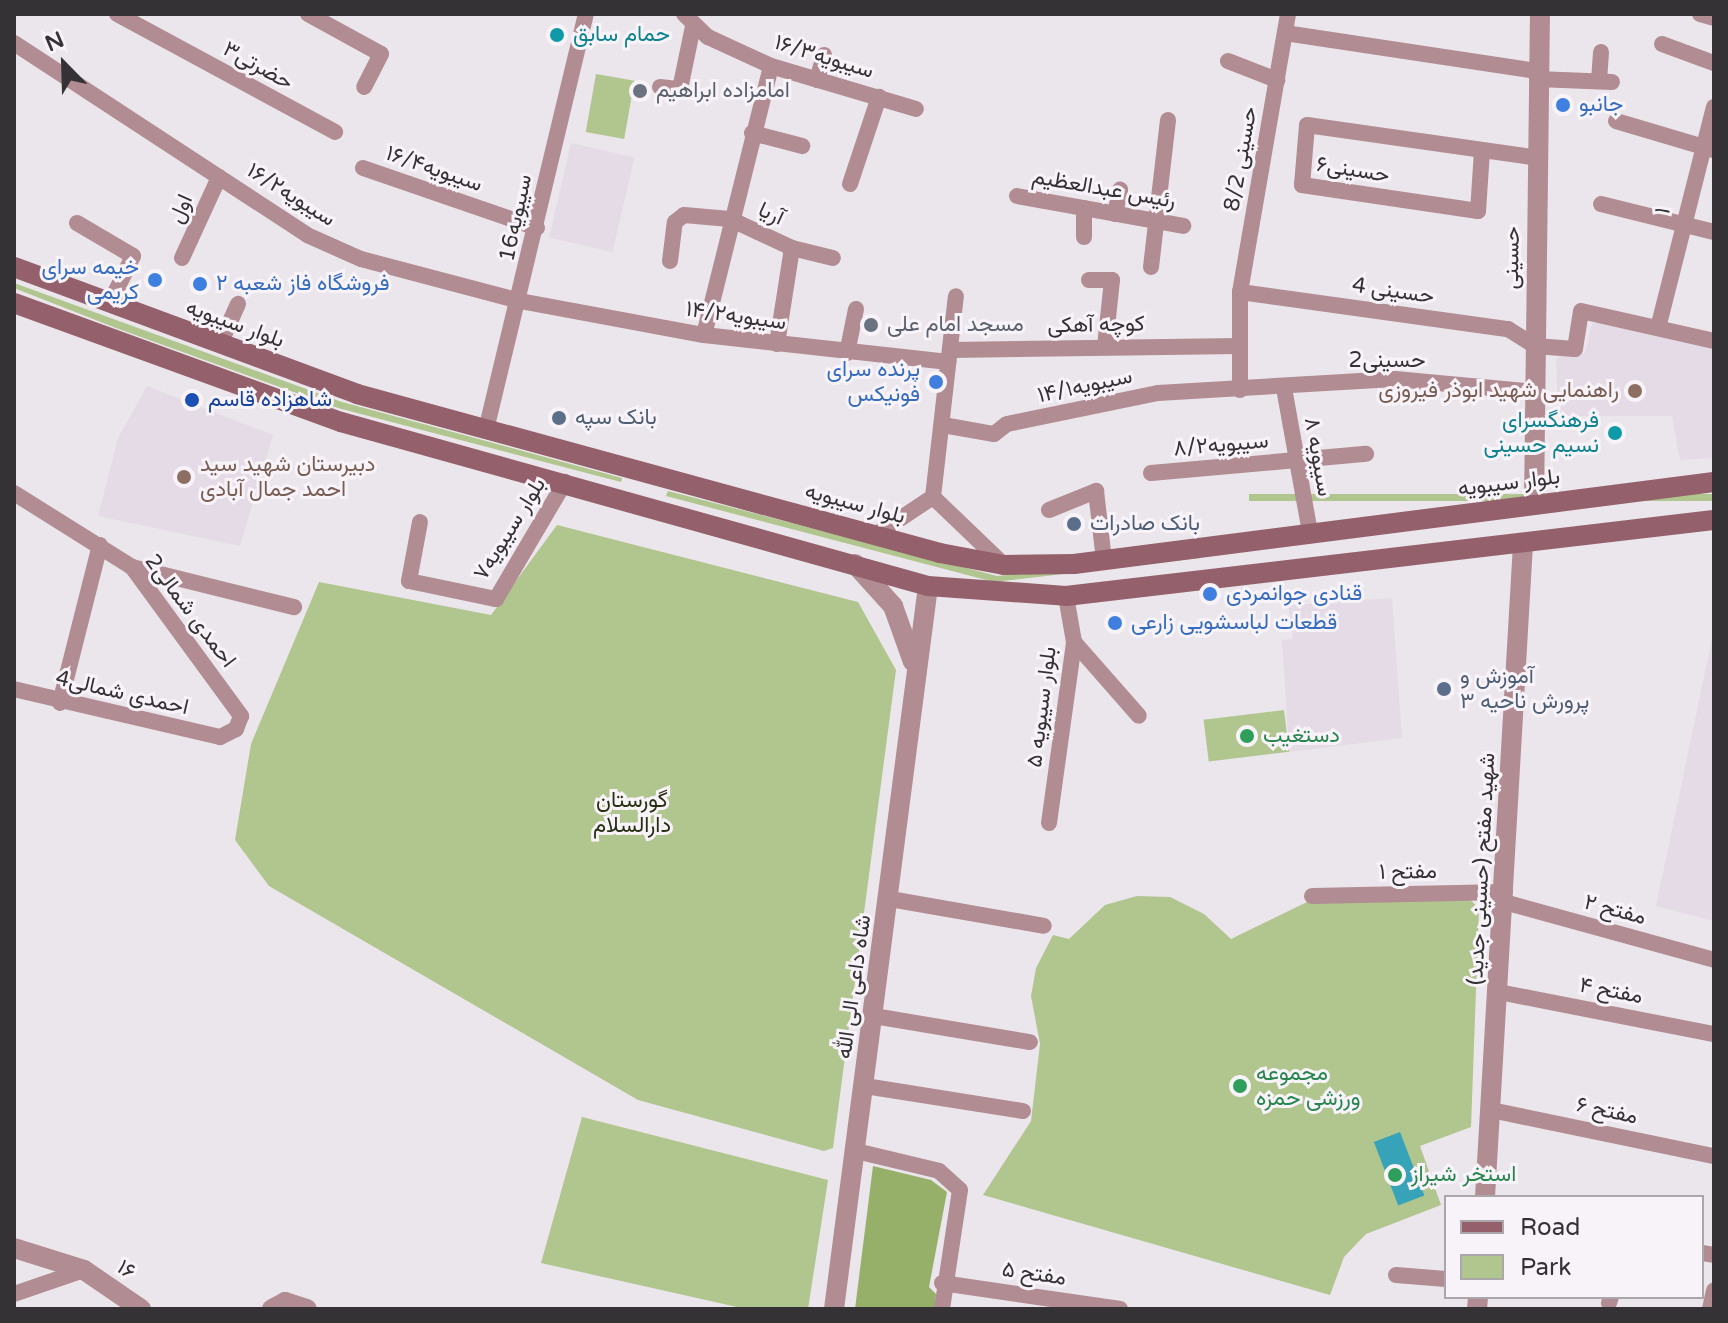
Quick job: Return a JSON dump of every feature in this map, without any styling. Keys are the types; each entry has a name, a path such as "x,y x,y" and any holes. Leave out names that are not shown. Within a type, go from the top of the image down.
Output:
{"main road":[{"name":"بلوار سیبویه","path":"14,267 357,394 646,473 1004,565 1104,560 1714,482"},
{"path":"14,303 341,422 852,561 928,586 1066,596 1714,520"},
{"path":"14,314 36,311"},
{"path":"638,503 646,473"},
{"path":"1248,542 1239,550 1238,563 1250,574"},
{"path":"1198,580 1210,572 1212,563 1201,548"}],"street":[{"name":"حضرتی۳","path":"117,14 335,132"},
{"path":"308,14 381,54 364,87"},
{"name":"سیبویه16","path":"486,430 520,301 586,14"},
{"name":"8/2 حسینی","path":"1240,390 1240,292 1288,14"},
{"name":"حسینی","path":"1534,503 1540,14"},
{"path":"1700,14 1714,18"},
{"path":"660,87 680,89 689,20"},
{"name":"سیبویه۱۶/۳","path":"689,20 771,66 916,109"},
{"path":"1285,33 1537,75 1605,81 1601,52"},
{"name":"سیبویه۱۶/۲","path":"14,43 307,235 361,259 520,301"},
{"path":"1662,44 1714,63"},
{"path":"817,80 824,55"},
{"path":"1228,61 1277,80"},
{"path":"704,335 730,219 771,66"},
{"path":"850,184 879,97"},
{"name":"۱","path":"1658,328 1682,224 1708,148 1714,107"},
{"path":"1151,267 1168,120"},
{"path":"1616,121 1708,148"},
{"name":"حسینی۶","path":"1482,151 1478,211 1302,185 1307,125 1539,158"},
{"path":"752,133 802,146"},
{"name":"سیبویه۱۶/۴","path":"363,168 537,228"},
{"name":"اول","path":"182,258 219,177"},
{"path":"1115,214 1120,190"},
{"name":"رئیس عبدالعظیم","path":"1017,196 1183,226"},
{"path":"1601,204 1714,232"},
{"path":"1084,208 1084,237"},
{"path":"670,261 679,218 730,219"},
{"name":"آریا","path":"730,219 792,248 777,344"},
{"path":"77,223 133,256 110,303"},
{"path":"792,248 833,258"},
{"path":"1089,280 1112,280 1105,347"},
{"name":"حسینی 4","path":"1240,292 1508,329 1535,346"},
{"path":"877,534 933,497 956,296"},
{"name":"سیبویه۱۴/۲","path":"520,301 704,335 847,353 950,356"},
{"path":"220,344 238,304"},
{"path":"847,353 856,309"},
{"path":"1535,346 1575,349 1581,311 1714,341"},
{"name":"کوچه آهکی","path":"950,356 1105,347 1240,346"},
{"name":"حسینی2","path":"1240,390 1395,379 1534,392"},
{"name":"سیبویه ۸","path":"1284,388 1294,461 1310,533"},
{"name":"سیبویه۱۴/۱","path":"943,425 994,434 1007,424 1158,393 1240,390"},
{"name":"سیبویه۸/۲","path":"1151,473 1366,454"},
{"name":"بلوار سیبویه۷","path":"420,522 409,581 496,599 565,482"},
{"path":"1049,510 1096,491 1104,560"},
{"name":"2احمدی شمالی","path":"14,493 132,567 241,716 236,729 220,737"},
{"path":"933,497 1004,565"},
{"name":"شهید مفتح (حسینی جدید)","path":"1485,1195 1523,543"},
{"path":"60,703 100,545"},
{"path":"852,561 893,606 914,670"},
{"path":"132,567 294,607"},
{"name":"شاه داعی الی الله","path":"834,1309 890,899 914,670 928,586"},
{"name":"بلوار سیبویه ۵","path":"1049,823 1074,642 1066,596"},
{"path":"1074,642 1139,716"},
{"name":"4احمدی شمالی","path":"14,689 60,703 220,737"},
{"name":"مفتح ۱","path":"1312,896 1504,897"},
{"name":"مفتح ۲","path":"1504,897 1714,960"},
{"path":"890,899 1044,926"},
{"name":"مفتح ۴","path":"1499,992 1714,1034"},
{"path":"874,1016 1030,1042"},
{"path":"865,1086 1023,1111"},
{"name":"مفتح ۶","path":"1491,1110 1714,1156"},
{"path":"856,1151 939,1171 960,1190 942,1283 942,1309"},
{"name":"۱۶","path":"14,1248 84,1270 141,1309"},
{"path":"14,1294 84,1270"},
{"path":"1396,1275 1444,1279"},
{"name":"مفتح ۵","path":"942,1283 1120,1309"},
{"path":"1710,1309 1714,1290"},
{"path":"272,1309 285,1302 307,1309"}],"shaded area":[{"path":"571,143 634,158 613,252 549,238"},
{"name":"راهنمایی شهید ابوذر فیروزی","path":"1603,320 1714,348 1714,458 1680,460 1672,416 1558,416 1556,360 1562,354 1585,353 1592,324"},
{"name":"دبیرستان شهید سید احمد جمال آبادی","path":"147,386 273,435 240,546 98,516 118,438"},
{"path":"1392,598 1402,738 1289,752 1282,640 1293,639 1288,605"},
{"path":"1714,629 1714,921 1656,906"}],"green space":[{"path":"596,74 634,81 624,139 586,132"},
{"path":"14,283 342,402 622,478 621,482 338,408 116,328 14,288"},
{"path":"668,491 997,576 1201,553 1201,558 994,582 666,496"},
{"path":"1249,494 1714,494 1714,501 1249,501"},
{"name":"گورستان دارالسلام","path":"557,525 858,602 896,670 833,1148 824,1151 638,1100 269,886 235,840 251,744 319,582 491,615"},
{"name":"دستغیب","path":"1284,710 1289,752 1209,762 1204,720"},
{"name":"مجموعه ورزشی حمزه","path":"1137,896 1170,897 1204,914 1231,939 1307,902 1466,896 1479,908 1471,1127 1420,1146 1441,1205 1366,1234 1344,1257 1330,1295 983,1195 1031,1121 1040,1044 1031,996 1036,968 1053,935 1069,939 1105,905"},
{"path":"582,1117 828,1180 808,1309 746,1309 541,1263"},
{"path":"873,1166 931,1180 947,1192 929,1287 936,1294 935,1309 855,1309"}],"water":[{"path":"1400,1132 1424,1195 1398,1206 1374,1142"}],"place":[{"name":"حمام سابق","path":"557,35"},
{"name":"امامزاده ابراهیم","path":"640,91"},
{"name":"جانبو","path":"1563,105"},
{"name":"خیمه سرای کریمی","path":"155,280"},
{"name":"فروشگاه فاز شعبه ۲","path":"200,284"},
{"name":"مسجد امام علی","path":"871,325"},
{"name":"پرنده سرای فونیکس","path":"936,382"},
{"name":"راهنمایی شهید ابوذر فیروزی","path":"1635,391"},
{"name":"شاهزاده قاسم","path":"192,400"},
{"name":"بانک سپه","path":"559,418"},
{"name":"فرهنگسرای نسیم حسینی","path":"1615,433"},
{"name":"دبیرستان شهید سید احمد جمال آبادی","path":"184,477"},
{"name":"بانک صادرات","path":"1074,524"},
{"name":"قنادی جوانمردی","path":"1210,594"},
{"name":"قطعات لباسشویی زارعی","path":"1115,623"},
{"name":"آموزش و پرورش ناحیه ۳","path":"1444,689"},
{"name":"دستغیب","path":"1247,736"},
{"name":"مجموعه ورزشی حمزه","path":"1240,1086"},
{"name":"استخر شیراز","path":"1395,1175"}]}
